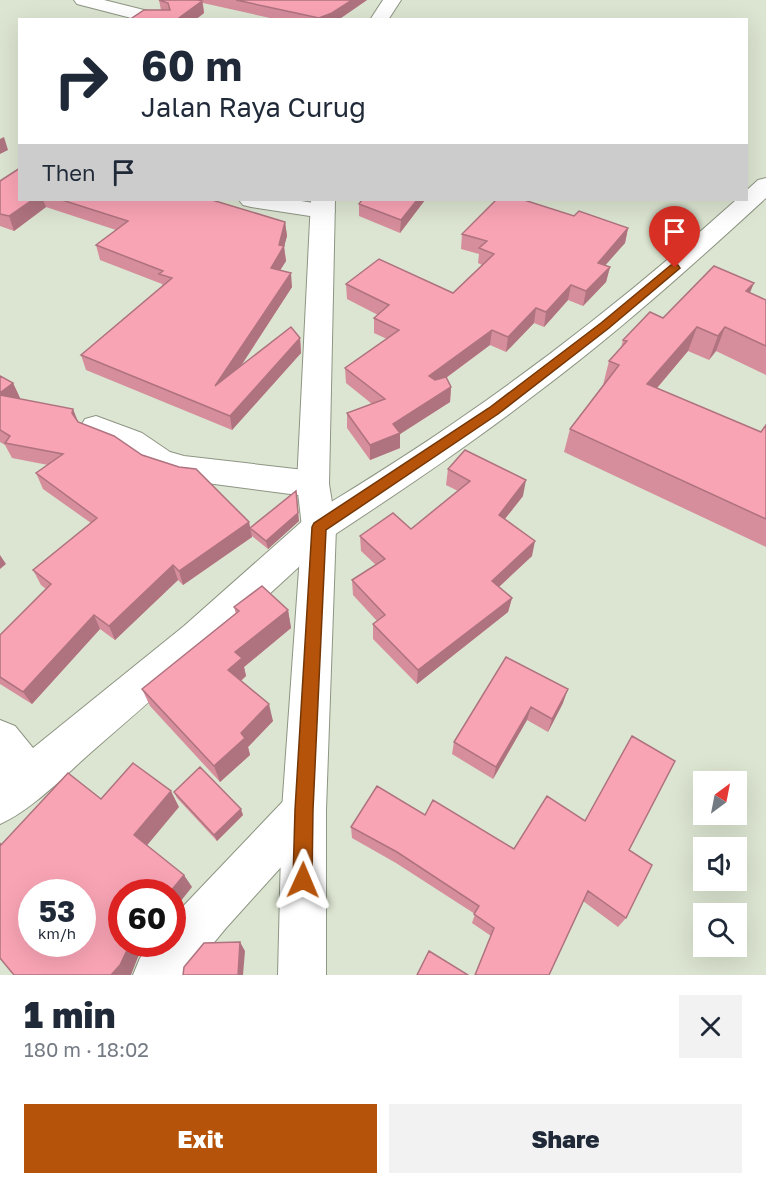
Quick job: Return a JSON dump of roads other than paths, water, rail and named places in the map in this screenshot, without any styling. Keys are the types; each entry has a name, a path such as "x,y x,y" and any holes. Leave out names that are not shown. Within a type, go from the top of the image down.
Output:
{"street":[{"path":"83,0 154,18"},
{"path":"380,18 392,0"},
{"path":"0,740 15,790 197,638 319,527 494,411 605,326 675,268 766,185"},
{"path":"265,201 323,205 313,484 319,527 304,810 302,975"},
{"path":"96,427 131,441 159,460 184,468 313,484"},
{"path":"157,975 211,908 249,872 304,810"}]}
